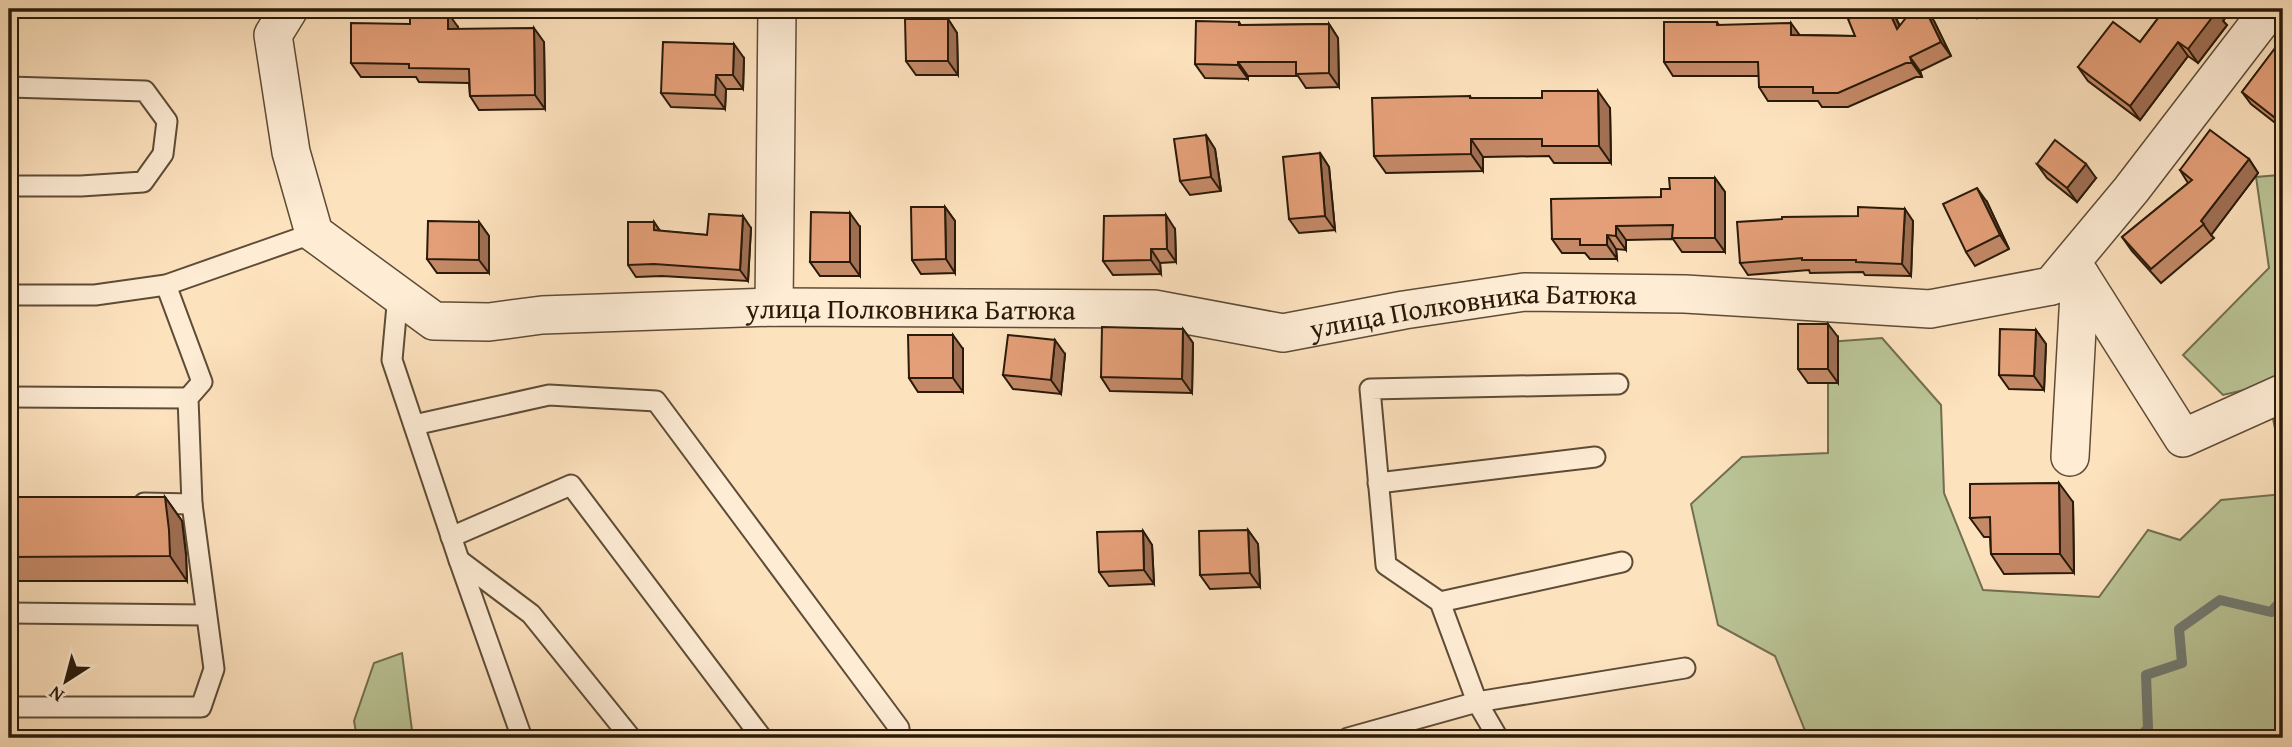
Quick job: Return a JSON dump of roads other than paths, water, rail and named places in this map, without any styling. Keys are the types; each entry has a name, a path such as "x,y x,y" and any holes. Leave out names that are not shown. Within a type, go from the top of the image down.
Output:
{"street":[{"path":"289,9 273,35 291,152 314,233"},
{"path":"774,307 777,9"},
{"path":"2070,457 2066,280 2131,190 2270,9"},
{"name":"улица Полковника Батюка","path":"314,233 435,321 489,322 542,315 774,307 1154,309 1283,332 1524,292 1685,294 1930,309 2066,280"},
{"path":"2066,280 2183,438 2283,393"}],"lane":[{"path":"9,86 145,91 167,121 163,154 144,182 81,186 9,186"},
{"path":"9,295 95,295 166,285 314,233"},
{"path":"9,707 201,707 214,668 192,504 188,398 202,382 166,285"},
{"path":"398,294 392,360 522,738"},
{"path":"1498,738 1477,702 1440,602 1386,565 1370,389 1618,384"},
{"path":"414,425 550,396 656,401 899,728"},
{"path":"9,397 188,398"},
{"path":"1378,482 1595,457"},
{"path":"451,537 571,485 762,738"},
{"path":"127,503 192,504"},
{"path":"459,560 531,614 631,738"},
{"path":"1440,602 1622,562"},
{"path":"9,613 206,615"},
{"path":"1348,738 1477,702 1685,668"}],"waterway":[{"path":"2139,738 2148,728 2146,675 2182,663 2179,629 2220,600 2271,612 2283,599"}]}
